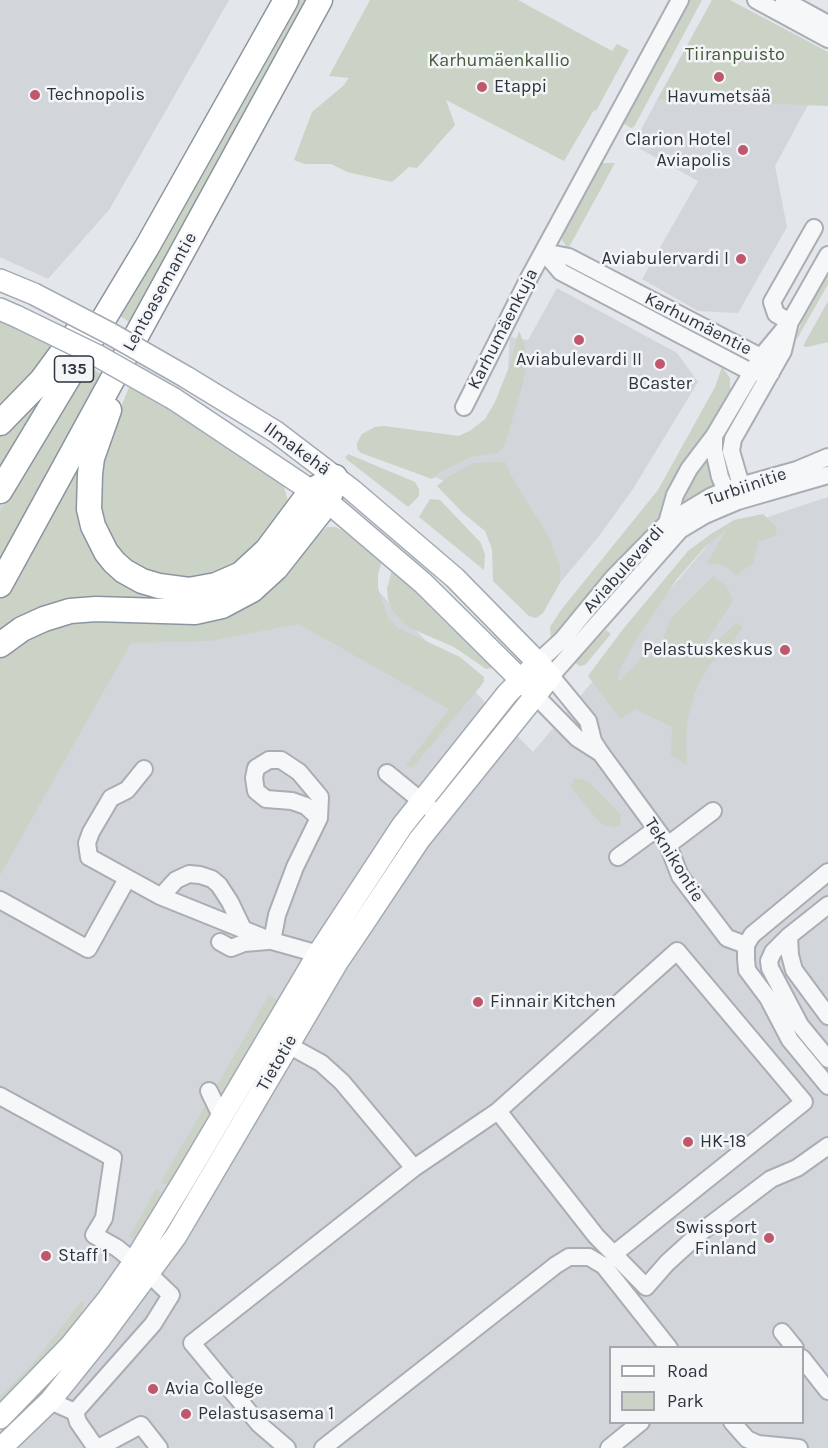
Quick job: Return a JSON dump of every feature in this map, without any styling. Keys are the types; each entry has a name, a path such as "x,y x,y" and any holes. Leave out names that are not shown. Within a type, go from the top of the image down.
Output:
{"highway":[{"name":"Lentoasemantie","path":"0,491 147,247 286,0"},
{"name":"Lentoasemantie","path":"0,585 320,0"},
{"path":"0,423 41,381 105,292 147,247"},
{"path":"120,366 112,402 92,458 88,492 89,509 97,536 106,552 124,571 142,581 173,589 189,590 227,581 241,574 320,497"},
{"path":"0,645 22,629 44,618 70,611 96,609 195,612 222,606 252,590 276,568 335,477"}],"main road":[{"name":"Ilmakehä","path":"0,280 34,294 111,334 276,432 335,477 455,578 545,669"},
{"name":"Ilmakehä","path":"9,313 98,356 174,399 320,497 423,583 536,696"},
{"name":"Tietotie","path":"1,1448 50,1401 99,1340 141,1267 186,1177 221,1116 318,954 402,826 507,694 521,680 545,669"},
{"name":"Tietotie","path":"0,1418 70,1346 108,1299 176,1236 338,961 419,840 536,696 545,669"}],"street":[{"path":"544,252 612,122 680,0"},
{"path":"756,0 828,39"},
{"path":"784,0 828,24"},
{"path":"790,322 776,314 772,303 814,228"},
{"name":"Karhumäentie","path":"544,252 569,257 761,357 771,372"},
{"name":"Karhumäentie","path":"544,252 561,272 751,372 771,372"},
{"name":"Karhumäenkuja","path":"464,407 544,252"},
{"name":"Aviabulevardi","path":"545,669 555,647 620,570 667,523 675,495 689,469 714,436 761,357 790,322 828,255"},
{"name":"Aviabulevardi","path":"545,669 680,530 705,515 735,492 731,451 733,439 783,351 790,322"},
{"path":"714,436 714,450 720,477 735,492"},
{"name":"Turbiinitie","path":"667,523 695,505 828,457"},
{"name":"Turbiinitie","path":"735,492 828,475"},
{"name":"Teknikontie","path":"545,669 588,721 593,741 668,845 680,876 727,938 746,945"},
{"name":"Teknikontie","path":"536,696 577,738 600,752"},
{"path":"144,769 127,790 111,798 91,832 87,843 89,857 164,897 272,941 338,961"},
{"path":"387,773 439,815"},
{"path":"668,845 713,811"},
{"path":"272,941 277,915 295,867 319,818"},
{"path":"618,857 656,829"},
{"path":"828,872 768,920 752,935 746,945 747,970 768,998 790,1040 828,1086"},
{"path":"164,897 166,891 176,880 189,874 212,879 219,885 230,902 243,929"},
{"path":"0,900 88,949 127,879"},
{"path":"828,905 789,936 773,952 769,961 770,968 800,1025 828,1059"},
{"path":"789,936 794,970 828,1016"},
{"path":"220,942 231,948 272,941"},
{"path":"287,1448 259,1424 192,1343 414,1168 498,1111 677,951 804,1102 614,1254"},
{"path":"269,1035 321,1064 342,1082 414,1168"},
{"path":"209,1092 221,1116"},
{"path":"0,1096 113,1158 104,1218 94,1235 117,1248 171,1295 153,1324 75,1412"},
{"path":"498,1111 596,1236 646,1287 667,1263 710,1226 771,1179 797,1168 828,1146"},
{"path":"589,1257 596,1236"},
{"path":"323,1448 569,1257 589,1257 604,1266 668,1346"},
{"path":"782,1332 794,1346"},
{"path":"804,1360 828,1390"},
{"path":"50,1401 75,1412 78,1422 97,1448 141,1425 159,1448"},
{"path":"609,1448 638,1424"},
{"path":"734,1424 747,1439 758,1444 799,1448"}],"shaded area":[{"path":"0,0 229,0 109,210 48,279 0,257"},
{"path":"657,100 808,105 775,166 787,227 738,313 698,311 642,279 698,181 633,145"},
{"path":"557,288 677,353 698,382 633,489 599,536 544,602 449,483 362,448 474,439 507,385 510,337 528,340"},
{"path":"0,411 354,566 533,752 717,534 828,497 828,1448 0,1448"}],"green space":[{"path":"296,0 311,0 133,324 118,315"},
{"name":"Karhumäenkallio","path":"370,0 518,0 612,51 617,44 629,50 596,111 594,110 564,161 446,100 455,125 417,168 409,167 392,182 347,172 331,164 305,164 294,160 312,112 343,86 349,78 329,76"},
{"path":"688,0 702,0 634,127 631,128 621,122"},
{"name":"Tiiranpuisto","path":"712,0 730,0 828,52 828,106 657,100"},
{"path":"599,163 615,163 568,249 562,240 564,228"},
{"path":"828,270 828,284 797,339 804,315"},
{"path":"828,301 828,342 803,346"},
{"path":"0,321 57,348 0,410"},
{"path":"519,331 527,360 522,387 504,447 497,453 471,457 432,479 361,453 357,449 357,443 362,434 375,427 384,426 459,436 471,430 485,419 495,402 509,367"},
{"path":"68,354 0,471 0,433"},
{"path":"90,367 101,374 0,567 0,511"},
{"path":"722,367 730,378 730,390 679,478 662,518 555,637 551,637 550,627 561,610 658,490 715,387"},
{"path":"130,385 198,425 269,472 284,487 288,502 239,567 209,580 150,576 115,548 97,509 106,444"},
{"path":"93,435 100,556 223,597 124,603 0,635 0,601"},
{"path":"348,454 415,482 419,489 419,496 408,507 345,458"},
{"path":"707,455 719,484 680,507 682,494"},
{"path":"505,462 515,483 549,537 560,567 560,583 543,613 536,618 529,616 493,581 492,549 485,531 463,513 437,486 473,463"},
{"path":"430,499 440,500 481,543 485,555 484,570 419,517"},
{"path":"763,514 777,528 775,536 759,541 753,563 737,575 725,566 707,563 726,530 705,547 677,579 639,635 620,669 618,679 620,681 644,652 656,659 671,618 713,576 727,587 733,601 703,646 701,655 736,623 743,626 727,651 725,649 707,668 695,692 688,717 687,764 684,764 671,755 672,727 635,709 620,719 588,676 624,628 688,551 734,520"},
{"path":"327,527 342,530 382,561 378,574 378,588 388,618 398,628 460,657 484,677 484,682 412,768 406,765 449,709 299,624 210,641 131,643 0,875 0,653 63,620 259,595"},
{"path":"392,570 443,615 493,668 486,669 454,647 410,628 402,621 392,610 388,599 387,589"},
{"path":"606,630 611,634 585,665 579,666 574,661"},
{"path":"574,778 588,781 621,815 620,825 614,828 600,823 571,787"},
{"path":"269,995 281,1002 221,1102 214,1091"},
{"path":"208,1101 213,1115 172,1188 161,1182"},
{"path":"156,1189 167,1196 136,1239 129,1237"},
{"path":"85,1301 76,1328 0,1411 0,1396 32,1365 81,1302"}],"place":[{"name":"Havumetsää","path":"719,77"},
{"name":"Etappi","path":"482,87"},
{"name":"Technopolis","path":"35,95"},
{"name":"Clarion Hotel Aviapolis","path":"743,150"},
{"name":"Aviabulervardi I","path":"741,259"},
{"name":"Aviabulevardi II","path":"579,340"},
{"name":"BCaster","path":"660,364"},
{"name":"Pelastuskeskus","path":"785,650"},
{"name":"Finnair Kitchen","path":"478,1002"},
{"name":"HK-18","path":"688,1142"},
{"name":"Swissport Finland","path":"769,1238"},
{"name":"Staff 1","path":"46,1256"},
{"name":"Avia College","path":"153,1389"},
{"name":"Pelastusasema 1","path":"186,1414"}]}
